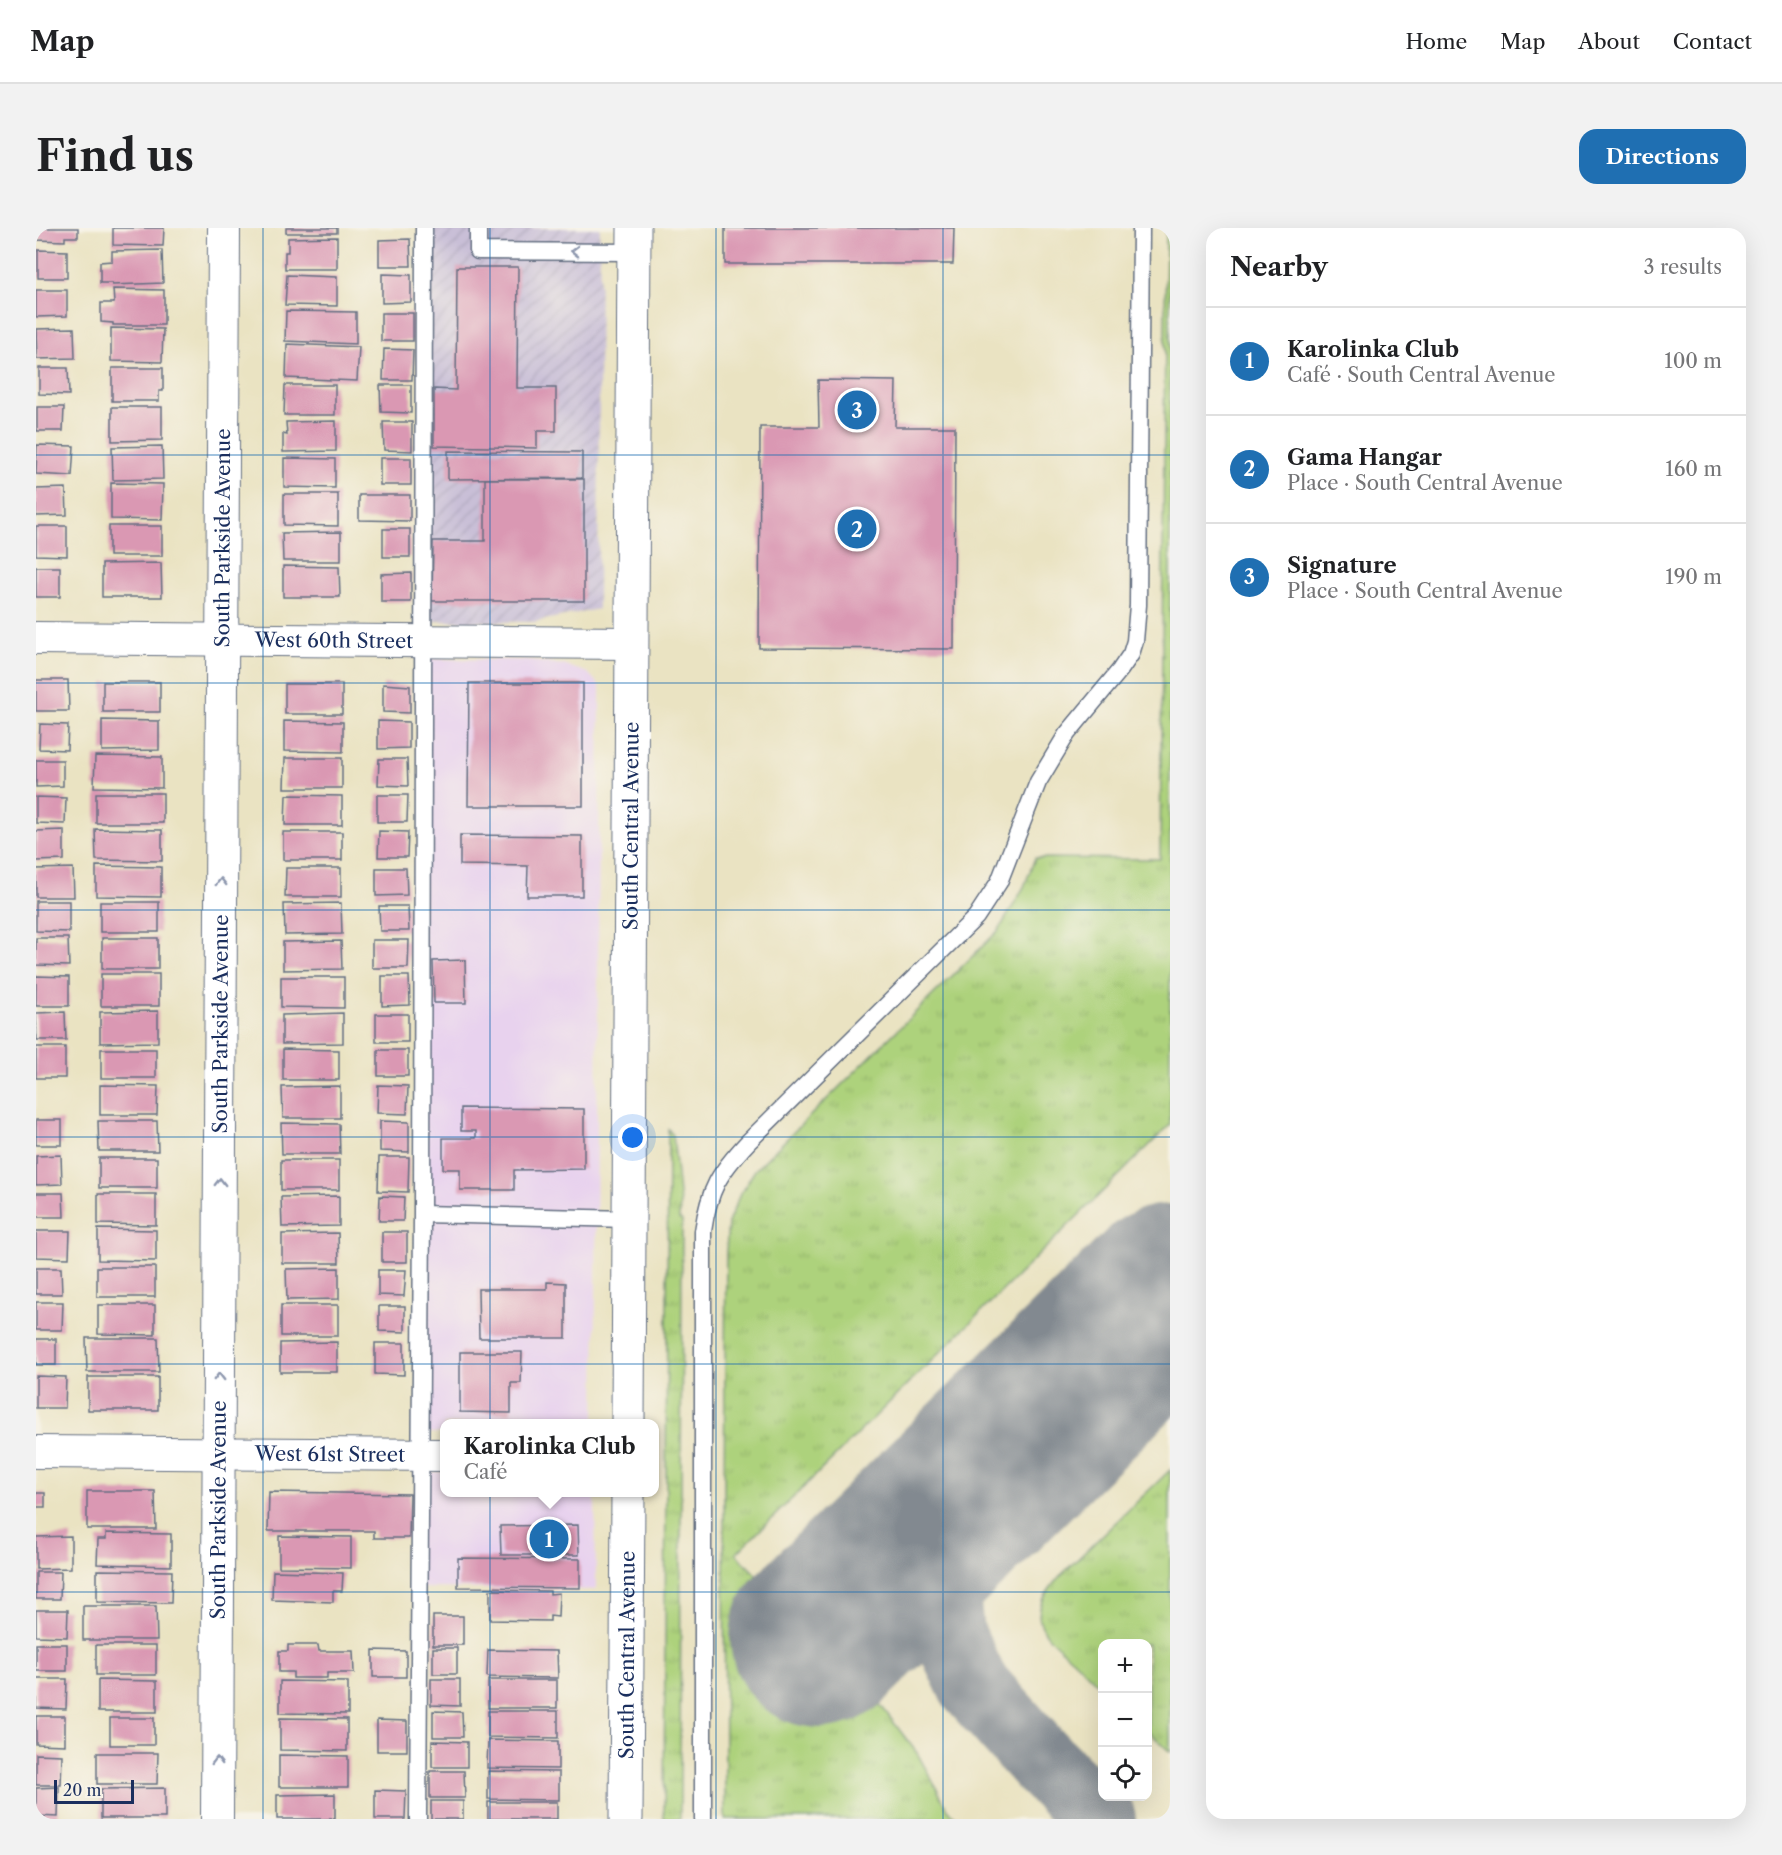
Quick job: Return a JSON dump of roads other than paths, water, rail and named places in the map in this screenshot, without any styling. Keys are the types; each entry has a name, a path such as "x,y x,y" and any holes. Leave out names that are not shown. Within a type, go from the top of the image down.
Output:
{"main road":[{"name":"South Central Avenue","path":"628,1419 634,240"},
{"name":"South Central Avenue","path":"626,1819 628,1497"}],"street":[{"name":"South Parkside Avenue","path":"217,1819 224,228"},
{"name":"West 60th Street","path":"36,638 632,643"},
{"name":"West 61st Street","path":"36,1452 432,1455"}],"lane":[{"path":"418,1819 432,1455 422,1214 424,228"},
{"path":"478,228 478,250 634,240"},
{"path":"703,1819 704,1231 707,1205 716,1181 735,1155 976,917 999,882 1038,782 1067,734 1131,654 1135,641 1138,606 1141,228"},
{"path":"422,1214 629,1219"}],"place":[{"name":"Signature","path":"857,410"},
{"name":"Gama Hangar","path":"857,529"},
{"name":"Karolinka Club","path":"549,1539"}]}
